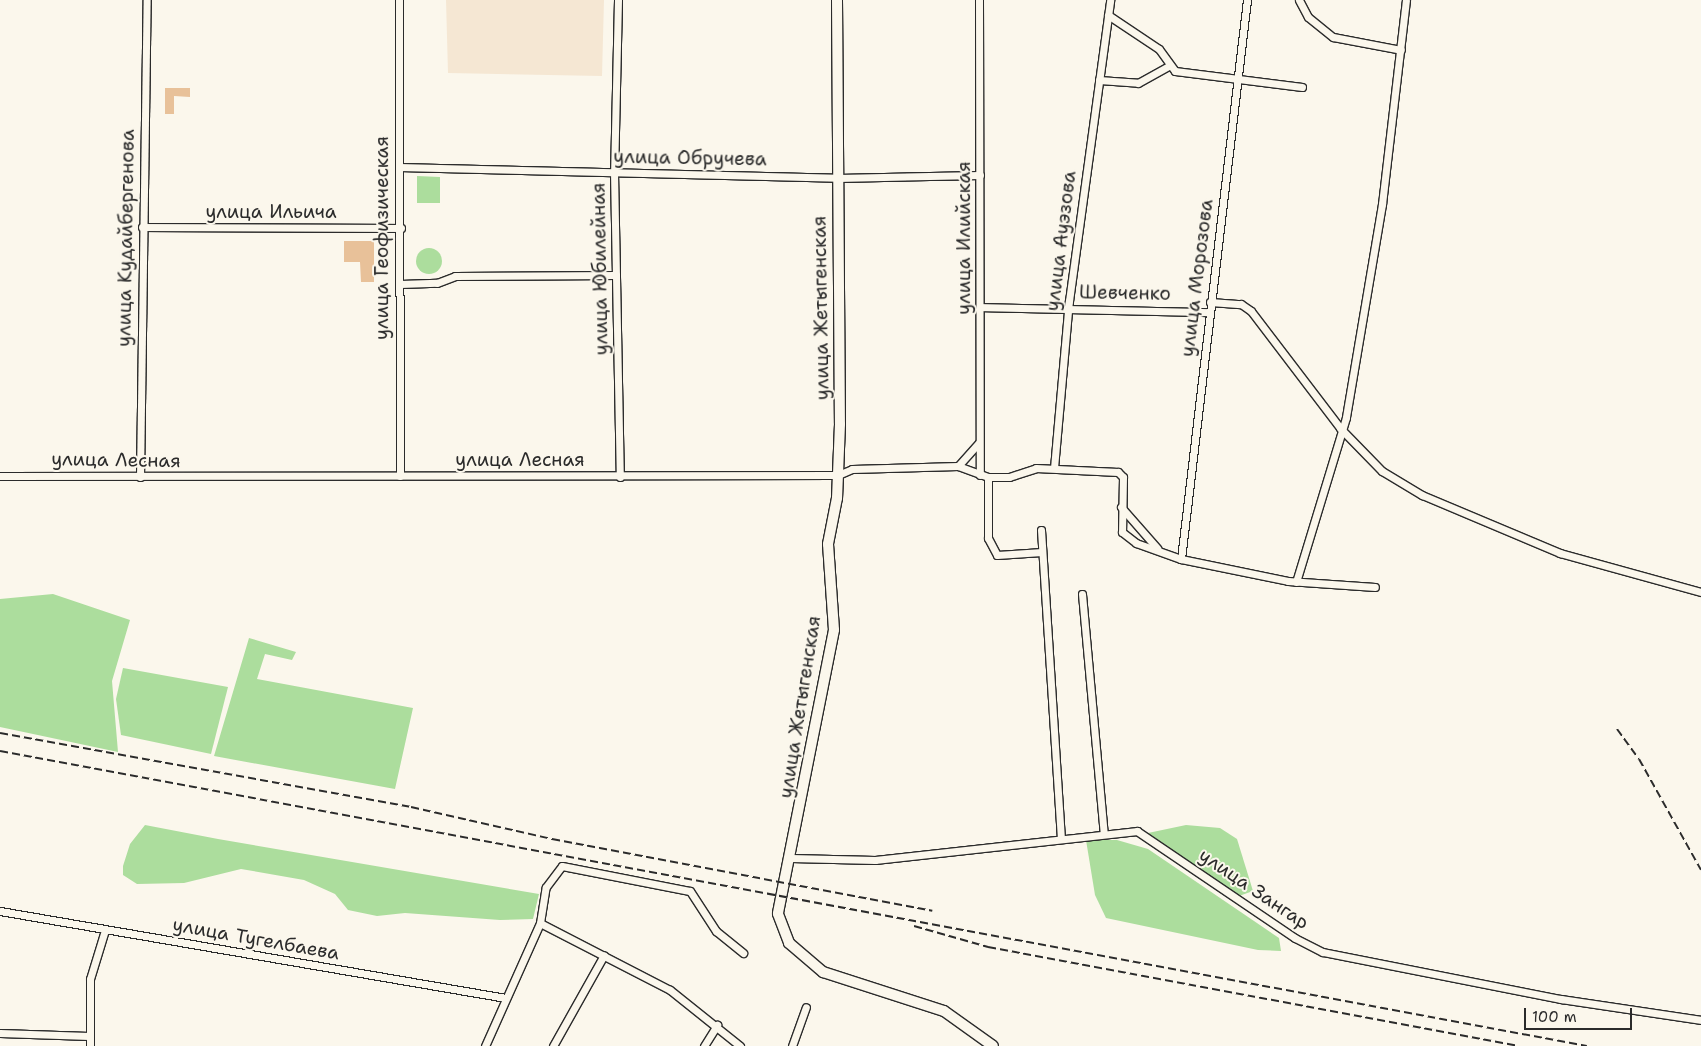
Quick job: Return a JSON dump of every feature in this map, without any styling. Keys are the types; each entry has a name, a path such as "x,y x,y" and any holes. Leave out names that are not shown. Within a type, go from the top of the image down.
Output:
{"main road":[{"name":"улица Жетыгенская","path":"837,0 838,475 828,544 834,630 792,858 778,914 789,943 804,959 835,977 944,1011 993,1046"}],"street":[{"name":"улица Кудайбергенова","path":"140,477 142,227 148,0"},
{"name":"улица Геофизическая","path":"399,0 401,228 400,476"},
{"name":"улица Юбилейная","path":"618,0 614,172 620,476"},
{"name":"улица Илийская","path":"979,0 979,443 984,476 988,538 997,555 1042,552"},
{"name":"улица Ауэзова","path":"1054,468 1068,308 1110,0"},
{"name":"улица Морозова","path":"1181,559 1247,0"},
{"path":"1299,0 1308,17 1333,38 1402,50"},
{"path":"1296,582 1340,428 1346,417 1377,236 1402,50 1406,0"},
{"path":"1108,14 1159,49 1170,66"},
{"path":"1099,80 1138,83 1170,66 1237,82 1302,87"},
{"name":"улица Обручева","path":"400,167 837,178 980,175"},
{"name":"улица Ильича","path":"142,227 401,228"},
{"path":"400,284 437,283 455,276 616,274"},
{"path":"1210,302 1241,304 1250,311 1340,428 1382,471 1480,522 1560,553 1701,592"},
{"name":"Шевченко","path":"980,307 1210,312"},
{"path":"958,466 979,443"},
{"name":"улица Лесная","path":"0,476 838,475 852,469 958,466 984,476 1009,477 1036,468 1054,468"},
{"path":"1054,468 1120,473 1122,532 1136,543 1158,548 1181,559 1296,582 1375,587"},
{"path":"1121,506 1158,548"},
{"path":"1041,530 1061,837"},
{"path":"1082,594 1104,834"},
{"name":"улица Зангар","path":"792,858 875,860 1061,837 1137,831 1295,938 1324,952 1561,999 1701,1020"},
{"path":"485,1046 540,923 546,887 562,866 690,891 716,931 743,953"},
{"name":"улица Тугелбаева","path":"0,910 105,930 506,998"},
{"path":"540,923 670,990 717,1025 740,1046"},
{"path":"90,1046 90,979 105,930"},
{"path":"553,1046 604,955"},
{"path":"792,1046 806,1007"},
{"path":"704,1046 717,1025"},
{"path":"0,1033 89,1036"}],"shaded area":[{"path":"446,0 604,0 602,76 448,73"}],"green space":[{"path":"417,176 440,177 440,203 417,203"},
{"path":"429,248 438,252 442,261 438,270 429,274 420,270 416,261 420,252"},
{"path":"53,594 130,620 112,681 118,752 0,727 0,599"},
{"path":"249,638 296,652 292,660 265,654 257,679 413,708 395,789 214,756"},
{"path":"123,668 228,687 211,754 121,735 116,699"},
{"path":"145,825 539,894 533,919 500,920 405,913 377,916 348,910 335,894 304,880 241,869 184,883 137,884 123,875 123,866 130,844"},
{"path":"1186,825 1220,828 1237,839 1253,891 1239,896 1148,833"},
{"path":"1086,840 1117,840 1148,849 1279,938 1281,951 1258,950 1106,918 1095,895"}],"building":[{"path":"165,88 190,88 190,97 174,96 174,114 165,114"},
{"path":"344,241 374,241 374,282 361,282 360,262 344,262"}],"railway":[{"path":"1617,729 1639,759 1701,870"},
{"path":"0,733 411,807 552,839 932,911"},
{"path":"0,751 1587,1046"},
{"path":"914,926 988,947 1519,1046"}]}
